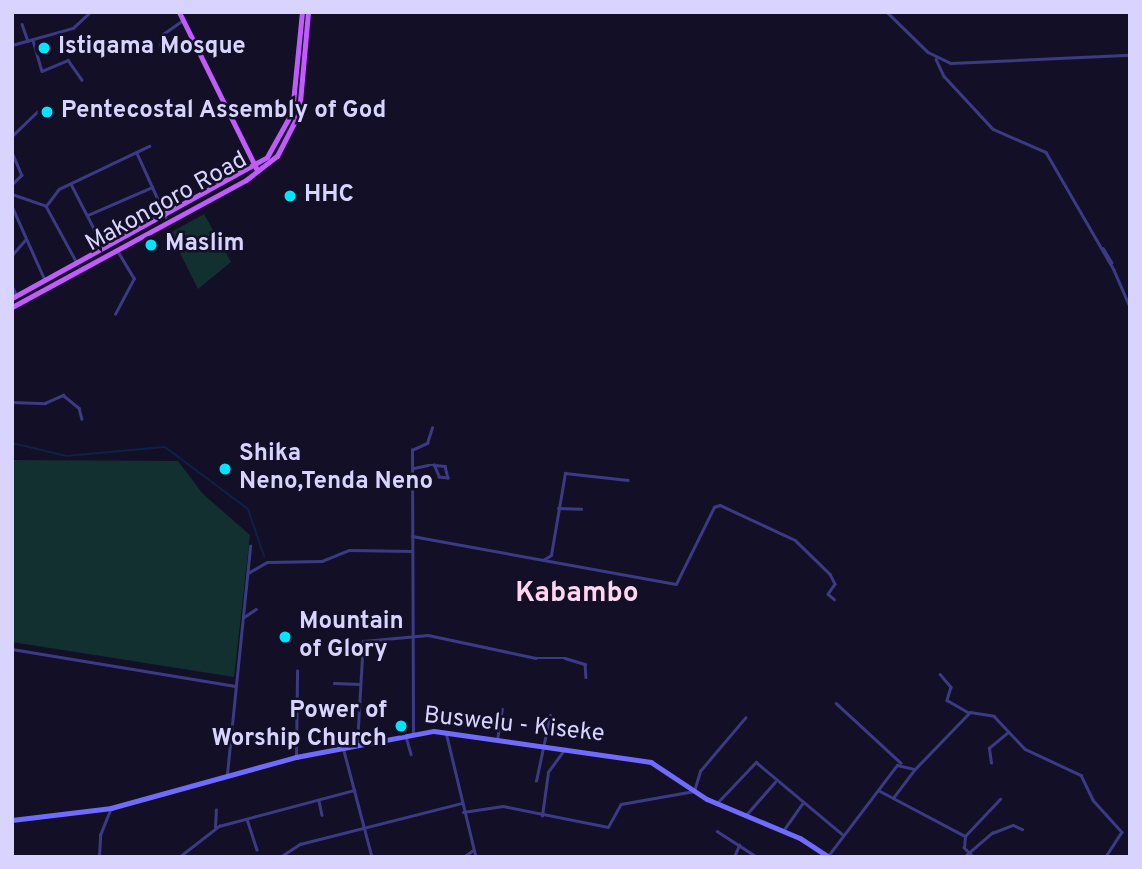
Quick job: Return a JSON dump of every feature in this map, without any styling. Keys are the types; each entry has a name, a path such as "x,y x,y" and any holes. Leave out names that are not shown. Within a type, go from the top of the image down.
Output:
{"main road":[{"path":"179,12 257,170"},
{"name":"Makongoro Road","path":"15,297 257,170 277,146 290,120 302,12"},
{"name":"Makongoro Road","path":"12,307 117,251 257,170 283,149 296,123 308,12"},
{"name":"Buswelu - Kiseke","path":"12,820 111,808 296,757 405,733 446,732 652,762 716,804 783,831 825,855"}],"street":[{"path":"12,46 79,26 90,12"},
{"path":"887,12 936,59 944,76 993,129 1045,152 1101,245 1130,307"},
{"path":"160,45 163,34 183,20"},
{"path":"22,24 42,71 68,60 82,80"},
{"path":"936,59 972,63 1130,55"},
{"path":"12,136 37,112"},
{"path":"46,206 53,193 149,146"},
{"path":"12,152 22,173 12,186"},
{"path":"136,152 166,217"},
{"path":"71,184 105,250"},
{"path":"87,215 152,187"},
{"path":"12,194 46,206 78,264"},
{"path":"12,205 45,281"},
{"path":"12,255 26,239"},
{"path":"115,314 134,279 117,251"},
{"path":"12,286 15,297"},
{"path":"12,402 45,403 63,396 79,408 82,419"},
{"path":"413,732 412,448 427,443 432,428"},
{"path":"412,469 434,465 449,467 448,478 439,477 434,465"},
{"path":"543,560 551,555 567,472 628,480"},
{"path":"412,536 676,584 713,507 720,505 795,540 830,573 835,584 828,594 834,599"},
{"path":"558,508 581,509"},
{"path":"227,774 250,546"},
{"path":"248,573 267,562 322,561 349,550 412,551"},
{"path":"244,617 256,609"},
{"path":"357,744 361,642 428,635 536,658 565,658 586,664 586,677"},
{"path":"12,649 235,686"},
{"path":"296,757 297,671"},
{"path":"940,674 951,687 947,700 968,712 994,716 1025,749 1081,775 1093,800 1122,832 1106,857"},
{"path":"334,683 360,684"},
{"path":"836,703 901,764 914,770"},
{"path":"497,740 502,709"},
{"path":"893,798 914,770 968,712"},
{"path":"536,781 541,747 550,715"},
{"path":"463,812 500,806 542,817 608,827 621,804 694,791 700,771 745,718"},
{"path":"991,763 989,748 1007,729"},
{"path":"446,732 463,812 476,857"},
{"path":"405,733 411,754"},
{"path":"343,747 372,857"},
{"path":"542,817 548,772 564,750"},
{"path":"716,804 751,763 842,834"},
{"path":"825,855 901,764"},
{"path":"745,816 776,780"},
{"path":"178,857 215,827 354,790"},
{"path":"880,792 965,836 969,854"},
{"path":"965,836 1000,799"},
{"path":"319,800 322,815"},
{"path":"783,831 803,802"},
{"path":"280,857 285,849 462,803"},
{"path":"99,857 100,835 111,808"},
{"path":"215,827 216,810"},
{"path":"247,818 257,849"},
{"path":"964,857 997,830 1013,825 1022,829"},
{"path":"717,831 757,857"},
{"path":"734,857 739,845"},
{"path":"463,857 473,850"}],"green space":[{"path":"204,214 231,262 198,289 170,233"},
{"path":"12,460 178,461 203,494 250,535 234,677 12,642"}],"waterway":[{"path":"12,443 66,456 165,447 248,509 264,556"}],"place":[{"name":"Istiqama Mosque","path":"44,48"},
{"name":"Pentecostal Assembly of God","path":"47,112"},
{"name":"HHC","path":"290,196"},
{"name":"Maslim","path":"151,245"},
{"name":"Shika Neno,Tenda Neno","path":"225,469"},
{"name":"Mountain of Glory","path":"285,637"},
{"name":"Power of Worship Church","path":"401,726"}],"district":[{"name":"Kabambo","path":"577,594"}]}
